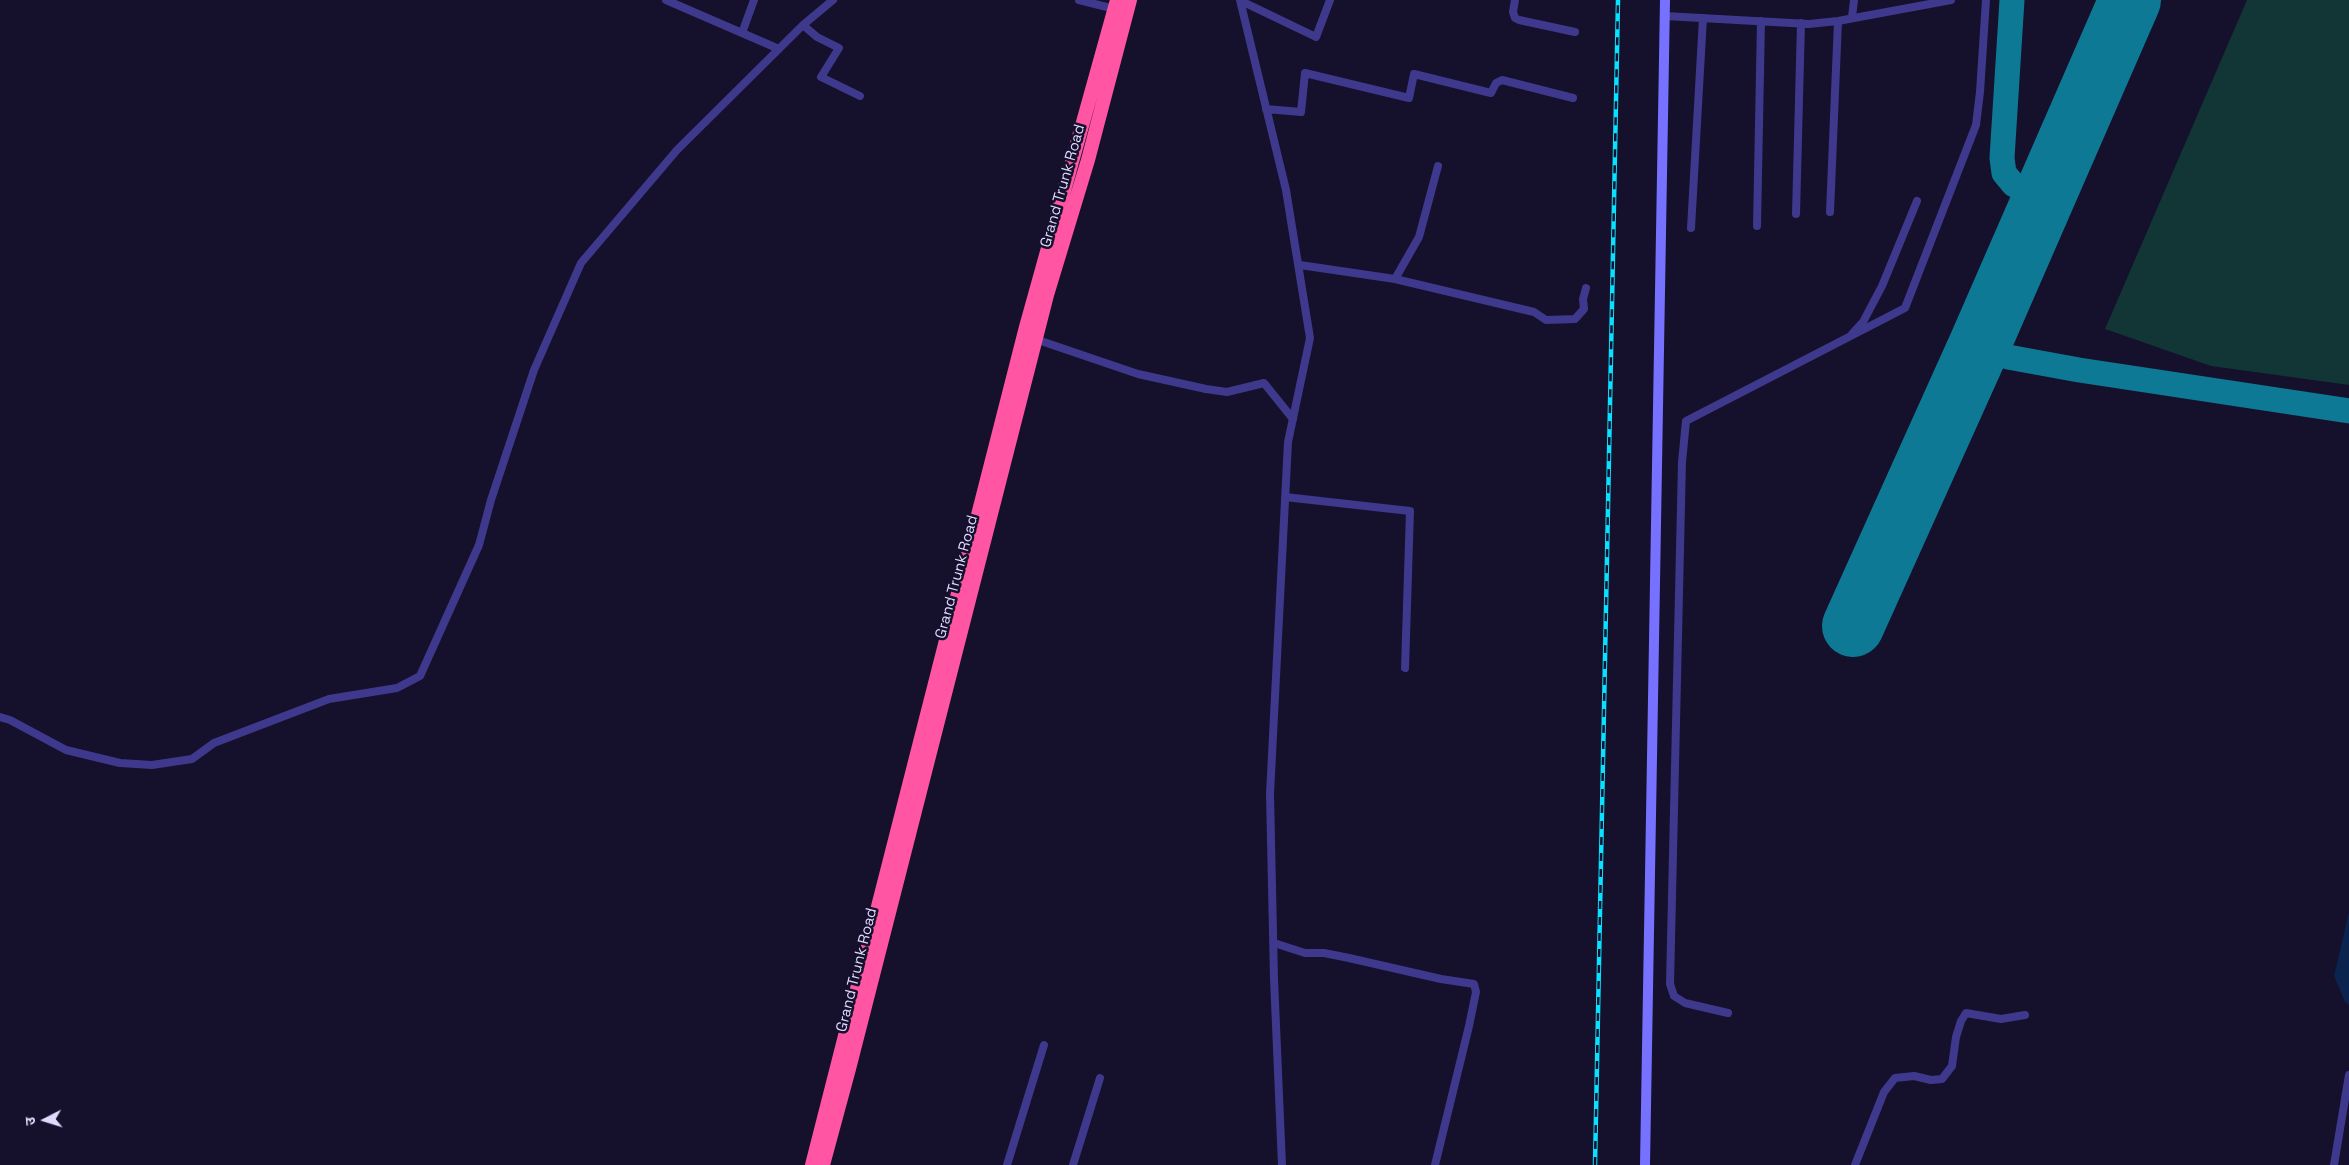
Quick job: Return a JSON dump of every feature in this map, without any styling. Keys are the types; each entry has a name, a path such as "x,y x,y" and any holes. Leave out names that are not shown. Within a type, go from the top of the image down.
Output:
{"highway":[{"name":"Grand Trunk Road","path":"823,1165 1047,295 1088,160 1130,0"},
{"name":"Grand Trunk Road","path":"812,1165 1026,327 1116,4"}],"main road":[{"path":"1645,1165 1666,72 1665,0"}],"street":[{"path":"666,0 778,49"},
{"path":"742,33 754,0"},
{"path":"0,717 10,720 66,750 120,763 152,764 192,759 214,743 329,699 398,688 420,676 479,545 491,500 534,370 581,263 677,150 778,49 833,0"},
{"path":"1079,0 1116,4"},
{"path":"1240,0 1316,36 1330,0"},
{"path":"1240,0 1286,190 1300,265 1310,338 1288,442 1270,794 1282,1165"},
{"path":"1516,0 1513,12 1515,18 1575,32"},
{"path":"1852,17 1854,0"},
{"path":"1665,16 1802,23 1838,21 1951,0"},
{"path":"1728,1014 1685,1003 1674,996 1670,984 1682,462 1686,421 1717,403 1847,339 1905,308 1976,125 1986,0"},
{"path":"1691,228 1703,18"},
{"path":"1757,226 1761,21"},
{"path":"1830,212 1838,21"},
{"path":"1796,214 1802,23"},
{"path":"803,25 817,37 839,48 821,77 860,96"},
{"path":"1266,109 1301,112 1305,72 1409,98 1414,74 1491,93 1496,83 1502,80 1573,98"},
{"path":"1394,279 1420,238 1438,166"},
{"path":"1847,339 1863,322 1882,286 1917,202"},
{"path":"1300,265 1394,279 1534,312 1546,320 1575,319 1584,309 1586,288"},
{"path":"1036,339 1138,374 1206,389 1226,392 1264,383 1293,419"},
{"path":"1285,497 1410,511 1405,668"},
{"path":"1274,943 1305,953 1324,953 1341,956 1441,979 1474,984 1476,992 1469,1026 1435,1165"},
{"path":"1855,1165 1884,1092 1895,1078 1914,1076 1931,1080 1942,1079 1952,1066 1956,1037 1961,1021 1966,1013 2000,1019 2025,1015"},
{"path":"1007,1165 1044,1045"},
{"path":"2334,1165 2349,1075"},
{"path":"1072,1165 1100,1078"}],"green space":[{"path":"2247,0 2349,0 2349,385 2211,366 2105,329"}],"water":[{"path":"2349,912 2349,1005 2345,1002 2334,976"}],"taxiway":[{"path":"2012,0 2002,158 2004,173 2014,185 2031,190 2047,183 2057,166"},
{"path":"1980,344 2008,357 2079,370 2349,411"}],"runway":[{"path":"1853,626 1980,344 2130,0"}],"railway":[{"path":"1595,1165 1618,0"}]}
